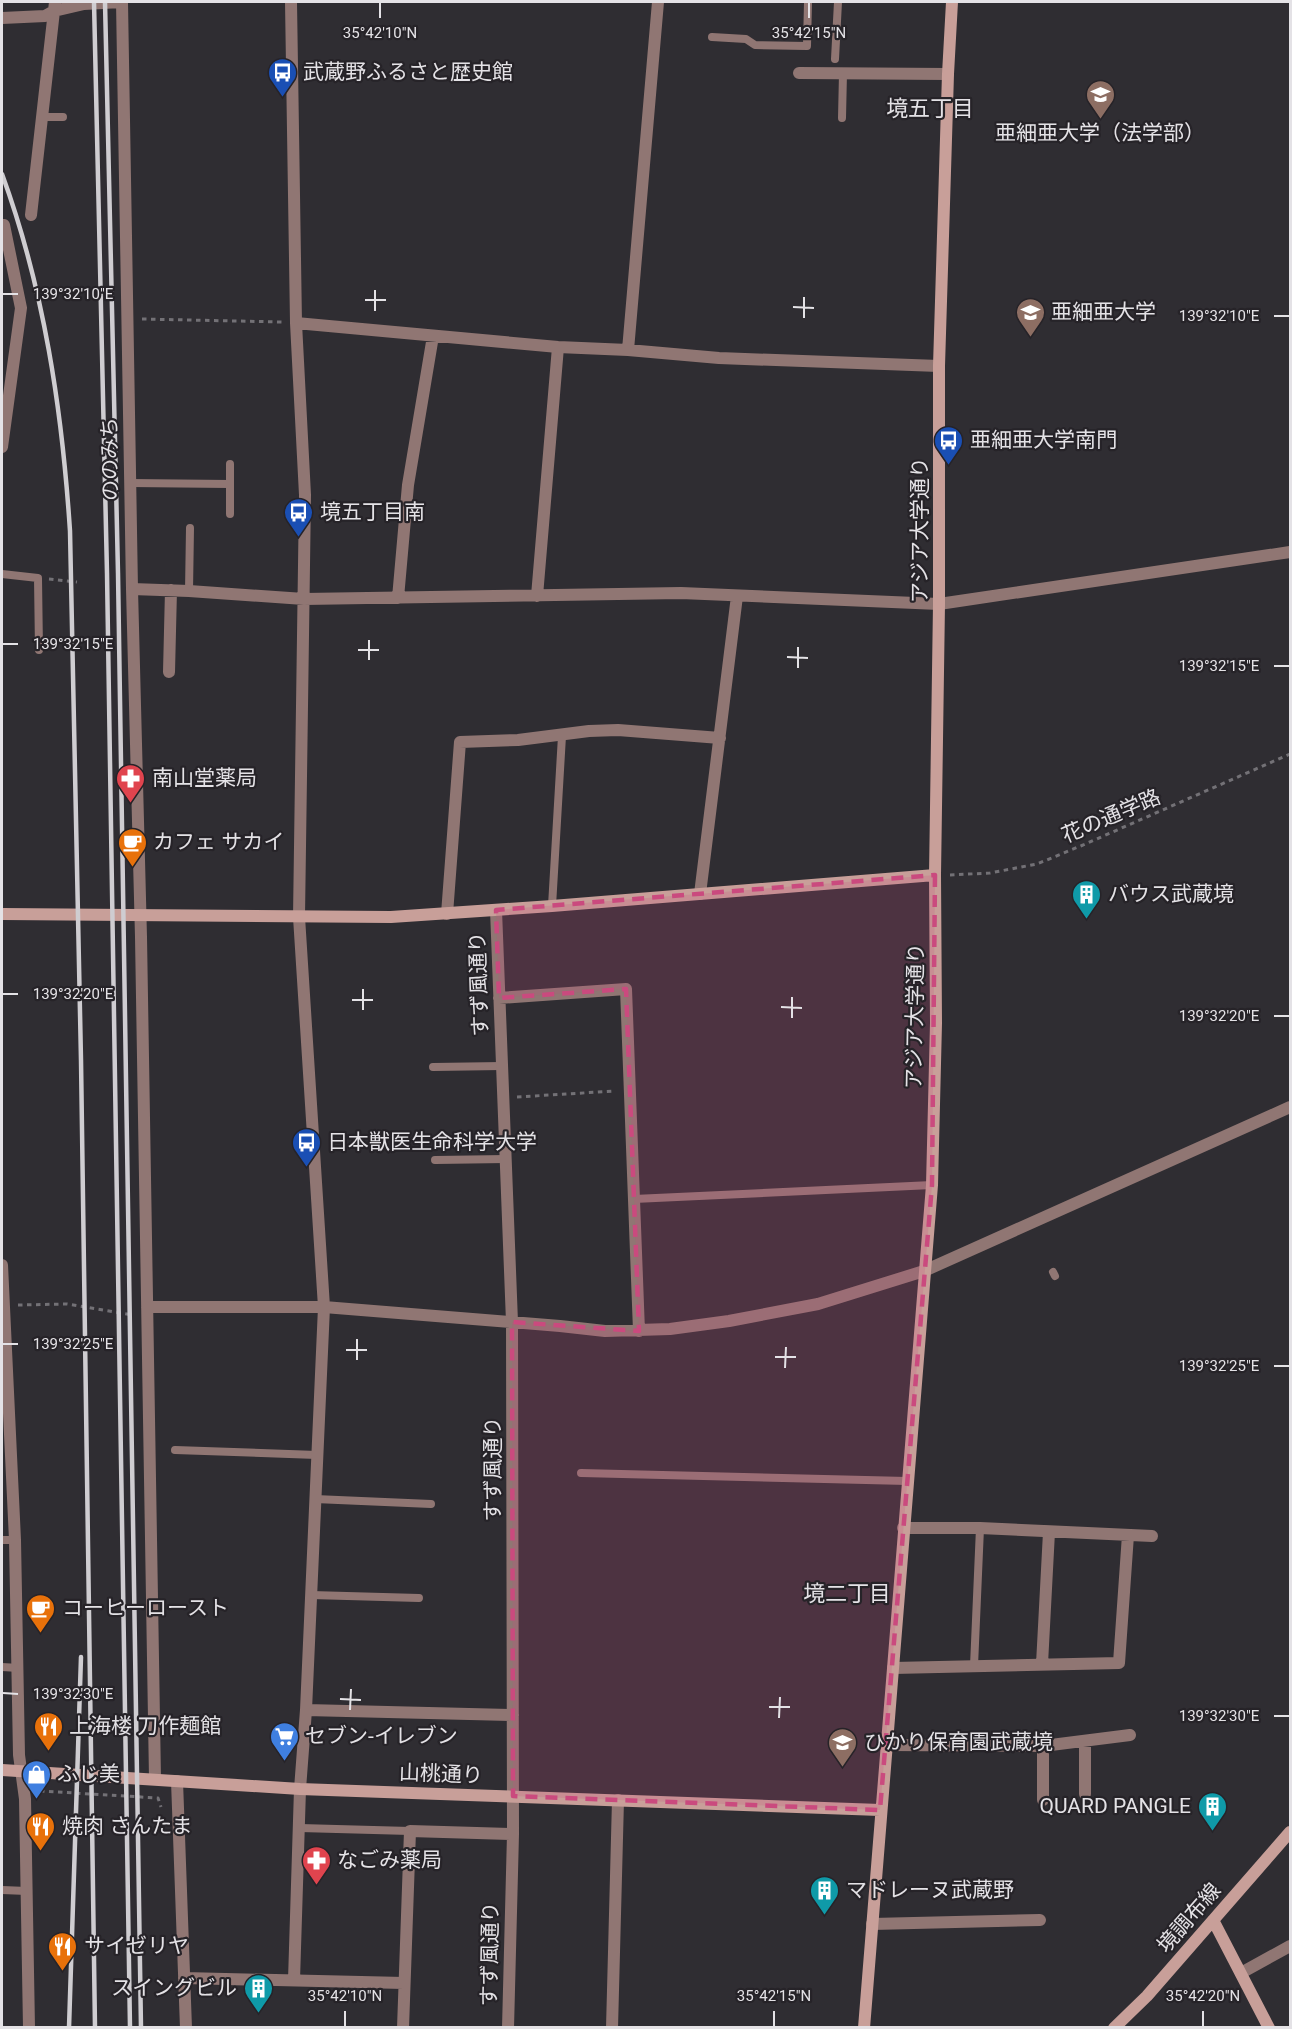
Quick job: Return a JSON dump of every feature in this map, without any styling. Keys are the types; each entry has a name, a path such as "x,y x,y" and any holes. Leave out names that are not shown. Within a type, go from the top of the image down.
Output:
{"street":[{"path":"2,18 45,16 54,6 121,2"},
{"name":"ののみち","path":"121,2 155,1779"},
{"path":"291,2 296,323 305,495 299,917 324,1307 306,1710 300,1789 294,1980"},
{"path":"628,350 658,2"},
{"name":"アジア大学通り","path":"864,2028 932,1185 936,1023 939,366 952,2"},
{"path":"31,215 54,6"},
{"path":"799,73 948,74"},
{"path":"2,447 21,308 4,225"},
{"path":"296,323 558,347 719,358 939,366"},
{"path":"398,598 408,485 433,336"},
{"path":"537,596 558,347"},
{"path":"132,589 304,600 681,593 939,604 1290,552"},
{"path":"169,672 171,590"},
{"path":"700,894 737,596"},
{"path":"447,914 460,742 518,740 589,731 618,730 720,738"},
{"path":"2,914 391,917 935,875"},
{"name":"すず風通り","path":"496,910 512,1322 513,1834 508,2028"},
{"path":"500,998 626,989 639,1331"},
{"path":"147,1312 324,1307 605,1331 670,1329 729,1322 818,1304 924,1271 1290,1107"},
{"path":"2,1265 15,1540 21,1773 25,1799 29,2028"},
{"path":"903,1528 980,1528 1152,1536"},
{"path":"1042,1664 1049,1532"},
{"path":"893,1668 1119,1663 1128,1535"},
{"path":"306,1710 513,1715"},
{"path":"886,1745 1043,1746 1130,1735"},
{"path":"1084,1741 1085,1794"},
{"path":"1043,1746 1043,1800"},
{"name":"山桃通り","path":"2,1770 300,1789 880,1810"},
{"path":"177,1781 186,2028"},
{"path":"612,2028 618,1800"},
{"path":"403,2028 410,1831 513,1834"},
{"name":"境調布線","path":"1114,2028 1148,1996 1290,1832"},
{"path":"872,1924 1040,1920"},
{"path":"1213,1920 1269,2028"},
{"path":"1240,1973 1290,1947"},
{"path":"184,1978 404,1983"}],"lane":[{"path":"712,38 746,39 755,45 807,46 808,2"},
{"path":"835,59 838,2"},
{"path":"842,118 843,73"},
{"path":"42,117 63,117"},
{"path":"230,464 230,514"},
{"path":"130,483 230,484"},
{"path":"189,591 190,528"},
{"path":"2,574 38,578 39,650"},
{"path":"552,906 561,735"},
{"path":"433,1067 502,1066"},
{"path":"435,1160 506,1159"},
{"path":"634,1199 932,1185"},
{"path":"175,1450 317,1455"},
{"path":"581,1473 907,1481"},
{"path":"315,1499 431,1504"},
{"path":"974,1666 980,1528"},
{"path":"2,1540 15,1540"},
{"path":"311,1595 420,1598"},
{"path":"2,1667 19,1668"},
{"path":"300,1828 410,1831"},
{"path":"2,1890 27,1891"}],"path":[{"path":"128,318 296,323"},
{"path":"38,578 77,582"},
{"name":"花の通学路","path":"935,875 990,873 1037,864 1290,754"},
{"path":"503,1098 629,1090"},
{"path":"4,1305 67,1304 147,1312"},
{"path":"32,1790 158,1798 163,1813"}],"highlighted area":[{"path":"935,875 932,1185 880,1810 513,1796 512,1322 639,1331 626,989 499,998 496,910"}],"railway":[{"path":"94,2 107,573 130,2028"},
{"path":"105,2 118,573 141,2028"},
{"path":"2,174 29,261 49,350 62,440 70,531 81,1060 95,2028"},
{"path":"69,2028 81,1657"}],"place":[{"name":"武蔵野ふるさと歴史館","path":"282,98"},
{"name":"亜細亜大学（法学部）","path":"1100,120"},
{"name":"亜細亜大学","path":"1030,338"},
{"name":"亜細亜大学南門","path":"949,466"},
{"name":"境五丁目南","path":"299,538"},
{"name":"南山堂薬局","path":"131,804"},
{"name":"カフェ サカイ","path":"132,868"},
{"name":"バウス武蔵境","path":"1087,920"},
{"name":"日本獣医生命科学大学","path":"306,1168"},
{"name":"コーヒーロースト","path":"41,1634"},
{"name":"上海楼 刀作麺館","path":"48,1752"},
{"name":"セブン-イレブン","path":"284,1762"},
{"name":"ひかり保育園武蔵境","path":"843,1768"},
{"name":"ふじ美","path":"36,1800"},
{"name":"QUARD PANGLE","path":"1212,1832"},
{"name":"焼肉 さんたま","path":"41,1852"},
{"name":"なごみ薬局","path":"316,1886"},
{"name":"マドレーヌ武蔵野","path":"825,1916"},
{"name":"サイゼリヤ","path":"63,1972"},
{"name":"スイングビル","path":"258,2014"}],"district":[{"name":"境五丁目","path":"930,108"},
{"name":"境二丁目","path":"847,1593"}]}
